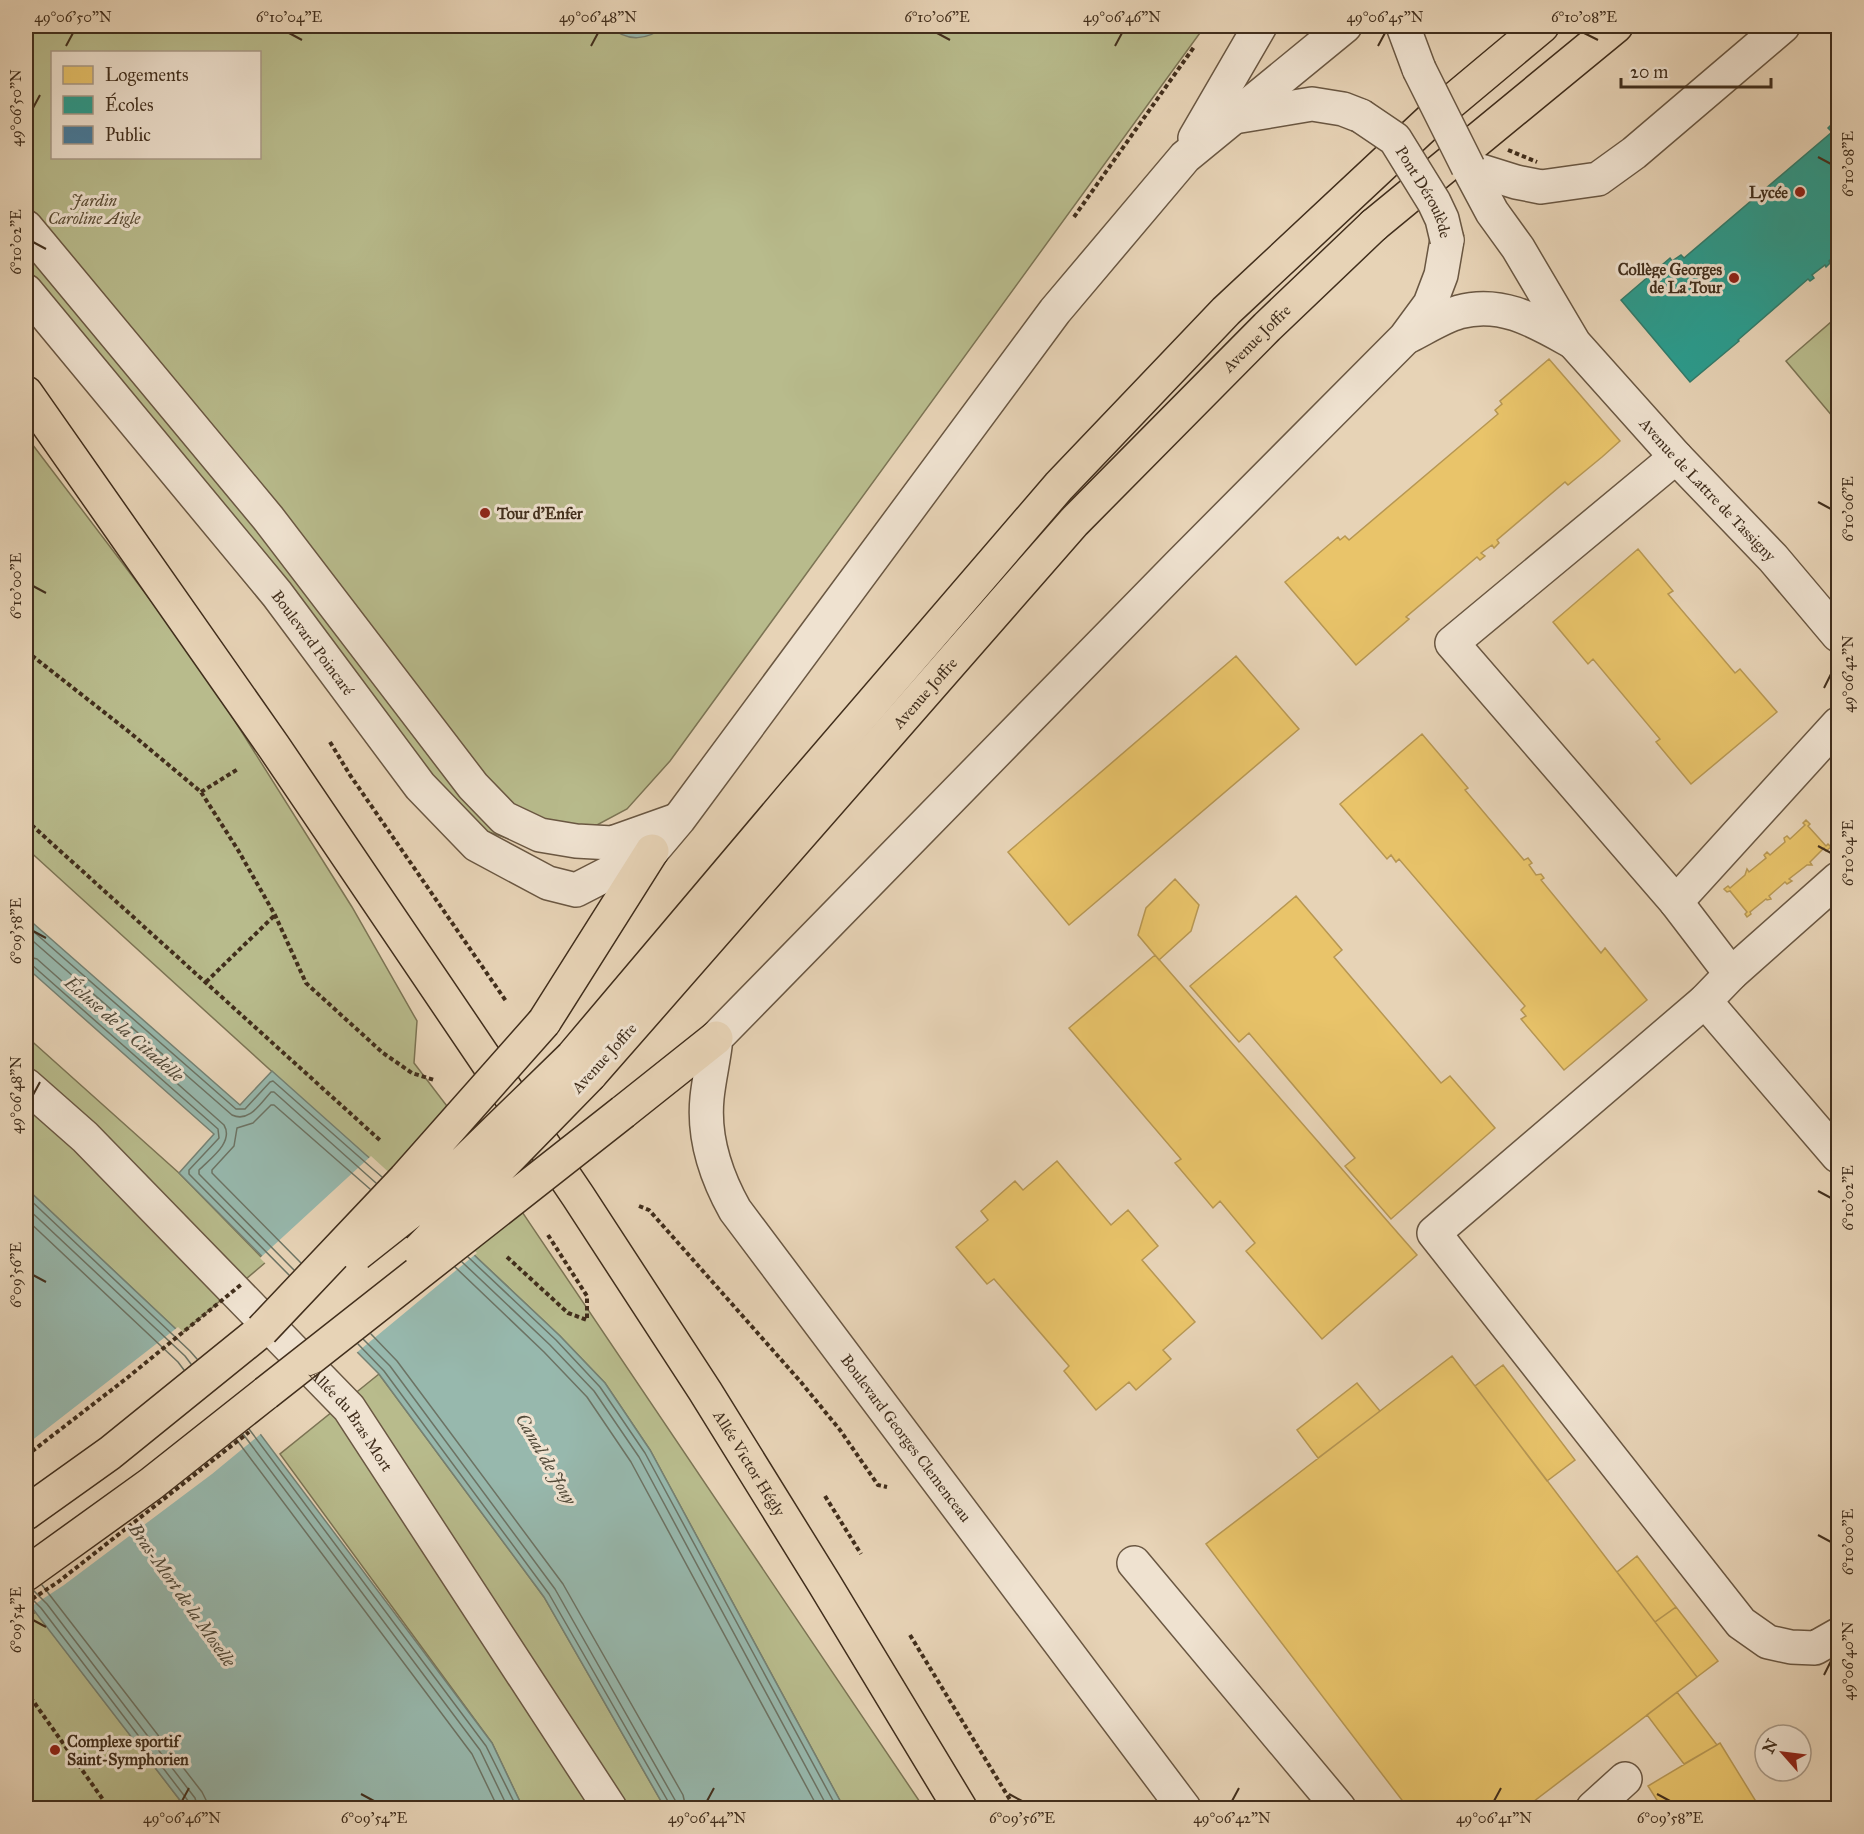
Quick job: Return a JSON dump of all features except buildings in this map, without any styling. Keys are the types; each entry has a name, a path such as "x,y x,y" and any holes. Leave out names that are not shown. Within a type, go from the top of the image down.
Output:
{"main road":[{"name":"Avenue Joffre","path":"262,1330 424,1201 581,1066 795,793 1059,486 1226,311 1438,112 1542,26"},
{"name":"Avenue Joffre","path":"266,1393 431,1238 581,1066 1074,522 1267,327 1374,225 1616,26"},
{"name":"Allée Victor Hégly","path":"26,393 274,747 530,1123 705,1391 960,1809"},
{"path":"26,1513 110,1453 262,1330 405,1179 544,1022 652,851"},
{"path":"26,1574 151,1484 716,1038"}],"street":[{"path":"1185,157 1260,26"},
{"path":"652,851 679,819 1055,311 1185,157 1345,26"},
{"path":"1403,26 1419,69 1487,205 1518,248 1574,343"},
{"path":"1468,167 1536,177 1598,179 1634,153 1783,26"},
{"name":"Pont Déroulède","path":"1232,117 1312,104 1342,109 1361,116 1395,140 1434,202 1442,219 1447,240 1441,275 1430,304 1405,338"},
{"path":"26,227 268,518 473,786 504,818 540,835 576,841 612,843 679,819"},
{"name":"Boulevard Poincaré","path":"26,291 277,594 420,786 477,845 548,883 576,890 652,851"},
{"path":"716,1038 1405,338 1460,312 1490,308 1525,316 1574,343"},
{"name":"Avenue de Lattre de Tassigny","path":"1574,343 1676,457 1773,558 1839,635"},
{"path":"1676,457 1452,643 1677,902 1731,974"},
{"path":"1677,902 1839,724"},
{"path":"1839,879 1731,974 1705,1001 1434,1233 1741,1623 1768,1642 1791,1647 1815,1648 1839,1635"},
{"path":"1705,1001 1839,1156"},
{"name":"Boulevard Georges Clemenceau","path":"716,1038 707,1100 707,1128 713,1160 723,1189 735,1210 1184,1809"},
{"name":"Allée du Bras Mort","path":"26,1085 85,1137 349,1408 610,1809"},
{"path":"1134,1563 1340,1809"},
{"path":"1593,1809 1625,1779"}],"path":[{"path":"26,651 201,792 238,850 275,915 306,983 383,1053 412,1073 441,1082"},
{"path":"201,792 240,768"},
{"path":"26,820 383,1143"},
{"path":"206,982 275,915"},
{"path":"639,1206 649,1210 800,1381 840,1430 878,1485 895,1490"},
{"path":"506,1256 568,1313 587,1320 586,1296 545,1230"},
{"path":"26,1456 127,1378 251,1276"},
{"path":"26,1691 109,1809"}],"green space":[{"name":"Jardin Caroline Aigle","path":"26,26 1205,26 670,761 627,809 582,833 527,845 471,826 416,791 26,314"},
{"path":"1838,316 1838,423 1786,361"},
{"path":"26,436 199,664 352,907 417,1021 414,1063 479,1148 924,1808 844,1808 650,1450 605,1383 560,1336 403,1188 26,848"},
{"path":"26,1036 179,1173 266,1262 181,1334 26,1188"},
{"path":"379,1374 544,1597 665,1808 523,1808 492,1743 280,1454"},
{"path":"36,1612 186,1808 26,1808 26,1619"}],"water":[{"path":"610,26 665,26 645,37 637,38 623,35"},
{"path":"26,917 240,1105 272,1071 403,1188 560,1336 605,1383 650,1450 844,1808 665,1808 544,1597 379,1374 179,1173 214,1134 26,967"},
{"name":"Bras-Mort de la Moselle","path":"26,1188 195,1347 492,1743 523,1808 186,1808 26,1600"}],"pier":[{"path":"371,1156 477,1253 355,1354 260,1258"},
{"path":"178,1327 197,1345 263,1432 212,1474 64,1585 29,1608 26,1604 26,1445"}],"place":[{"name":"Lycée","path":"1800,192"},
{"name":"Collège Georges de La Tour","path":"1734,278"},
{"name":"Tour d'Enfer","path":"485,513"},
{"name":"Complexe sportif Saint-Symphorien","path":"55,1750"}],"water label":[{"name":"Écluse de la Citadelle","path":"124,1029"},
{"name":"Canal de Jouy","path":"546,1459"}]}
